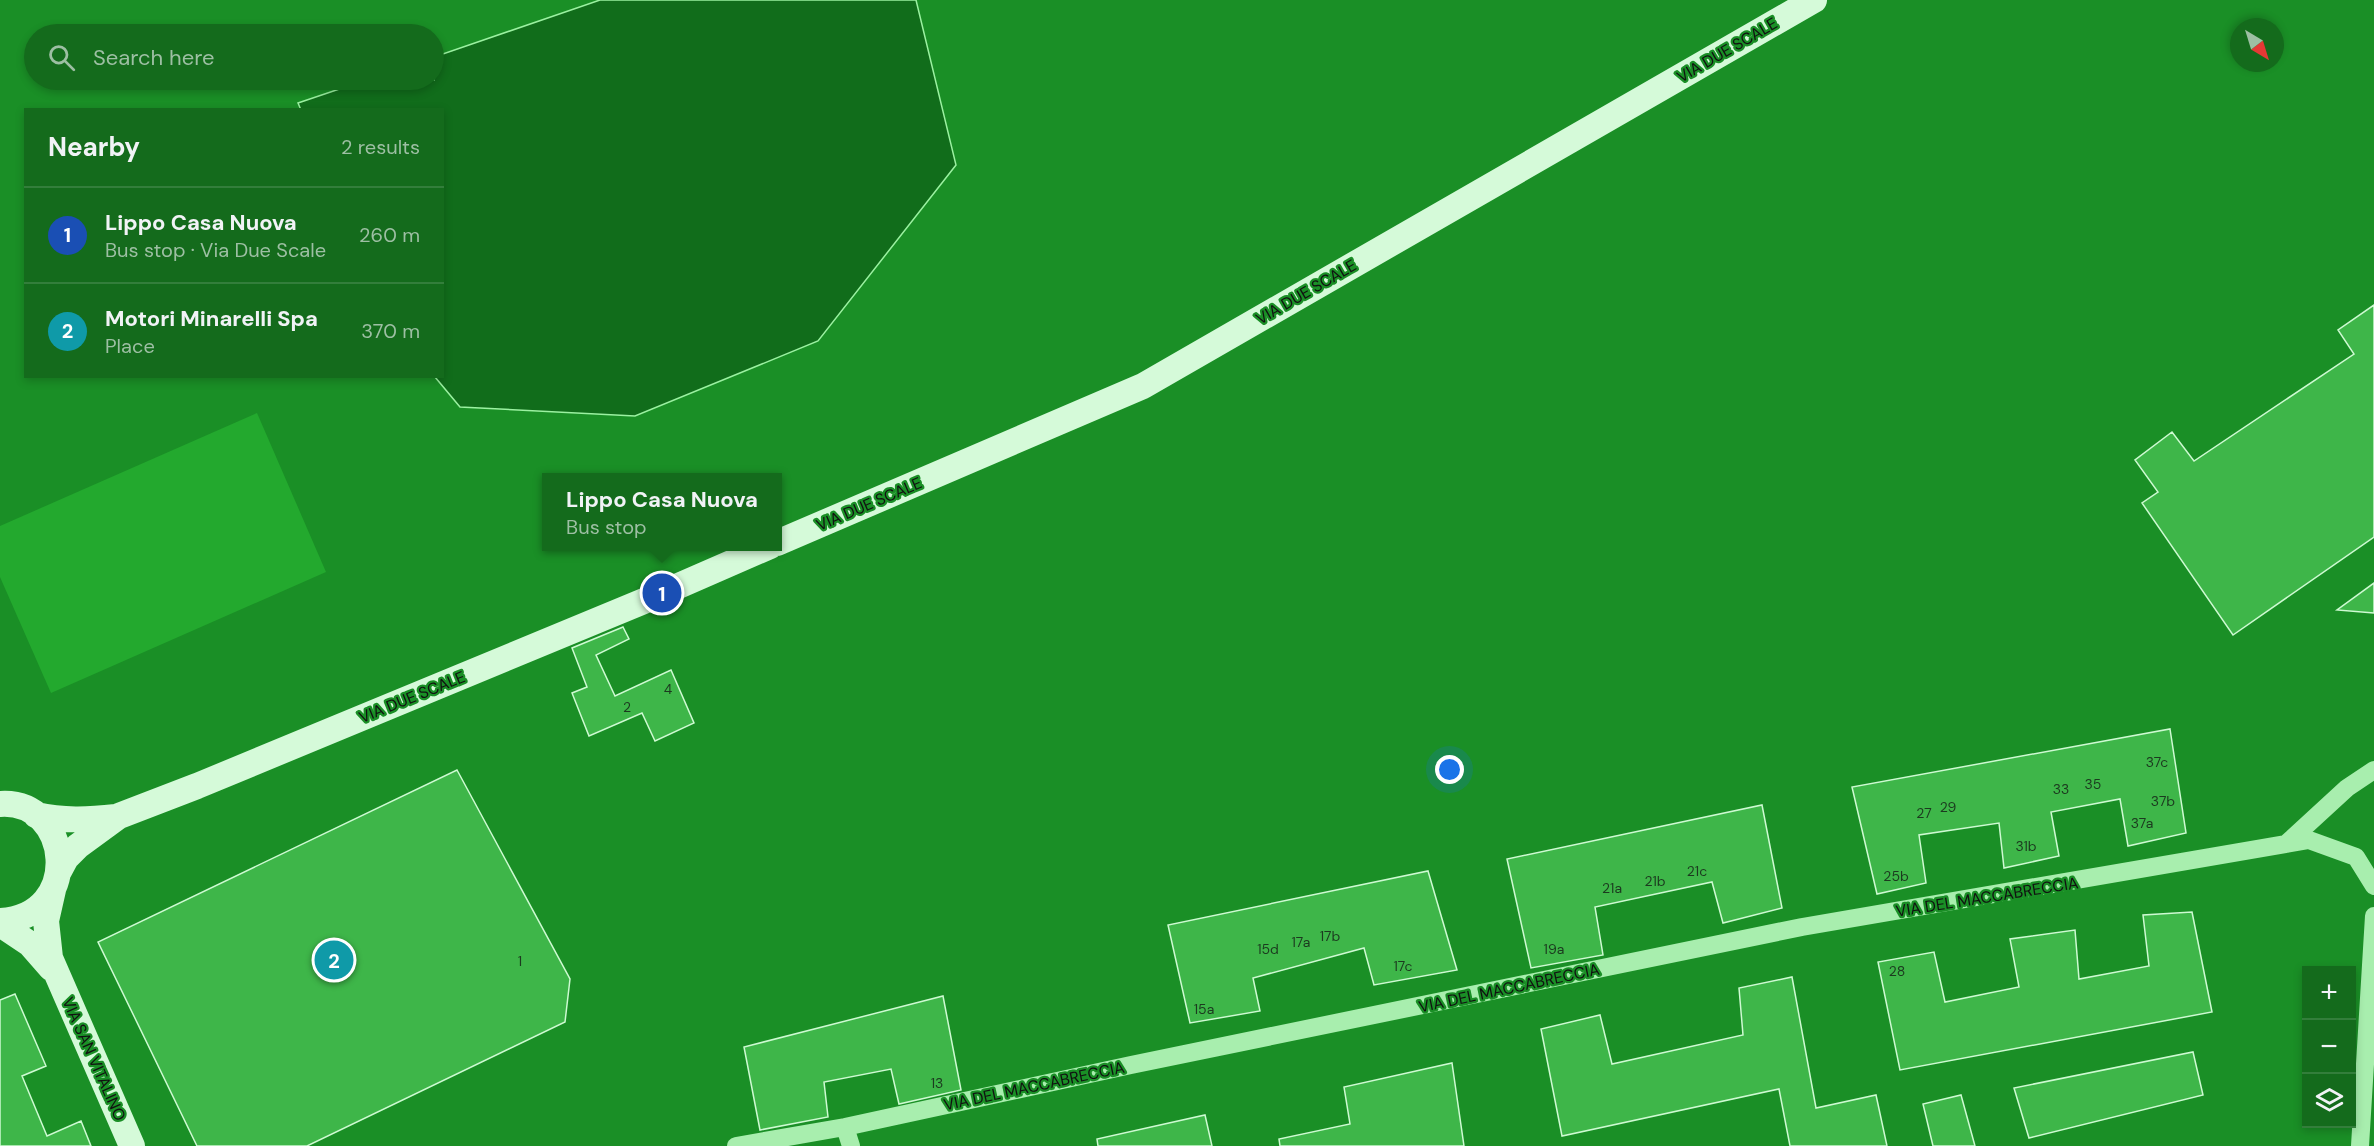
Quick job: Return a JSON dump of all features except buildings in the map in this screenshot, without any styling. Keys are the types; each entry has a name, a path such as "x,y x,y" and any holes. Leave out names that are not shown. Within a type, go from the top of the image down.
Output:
{"street":[{"name":"VIA DUE SCALE","path":"782,541 1143,386 1814,0"},
{"name":"VIA DUE SCALE","path":"0,804 21,807 36,815 54,819 83,820 119,816 644,601 759,551"},
{"path":"2286,844 2348,788 2374,770"},
{"path":"36,815 47,826 55,840 59,855 56,881"},
{"name":"VIA DUE SCALE","path":"0,923 13,921 29,914 42,904 78,846 119,816"},
{"name":"VIA DEL MACCABRECCIA","path":"736,1146 845,1127 1131,1065 1802,927 2309,840 2356,857 2374,886"},
{"name":"VIA SAN VITALINO","path":"56,881 46,921 47,938 56,973 132,1146"},
{"path":"2360,1146 2374,916"},
{"name":"VIA SAN VITALINO","path":"0,923 30,944 56,973"},
{"path":"845,1127 851,1146"}],"shaded area":[{"path":"600,0 916,0 956,165 818,341 635,416 460,407 436,378 444,378 444,108 300,108 298,103 336,90 444,90 444,54"},
{"path":"257,413 326,572 51,693 0,577 0,526"}],"place":[{"name":"Lippo Casa Nuova","path":"662,593"},
{"name":"Motori Minarelli Spa","path":"334,960"}]}
